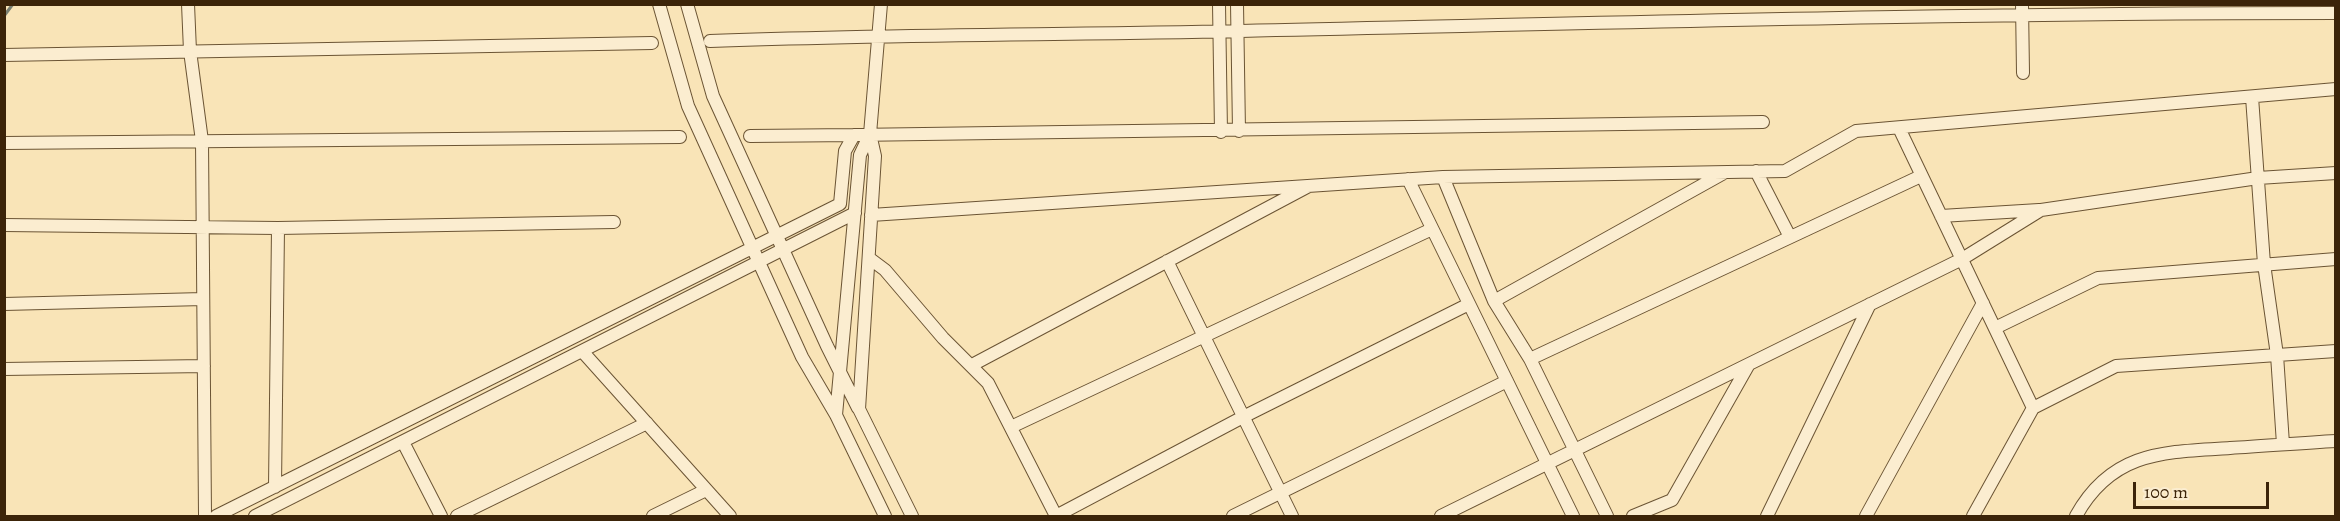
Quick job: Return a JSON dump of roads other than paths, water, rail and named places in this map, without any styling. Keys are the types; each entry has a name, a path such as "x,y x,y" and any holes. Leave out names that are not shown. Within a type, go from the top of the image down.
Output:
{"street":[{"path":"188,4 190,51 202,141 205,516"},
{"path":"659,4 688,106 802,357 836,415 885,516"},
{"path":"687,4 713,96 840,372 912,516"},
{"path":"859,409 875,156 870,134 881,4"},
{"path":"1220,4 1221,132"},
{"path":"1237,4 1239,131"},
{"path":"710,41 878,34 1219,32 2022,9 2336,13"},
{"path":"2022,9 2023,73"},
{"path":"4,56 652,43"},
{"path":"872,215 1443,177 1785,171 1856,131 2336,89"},
{"path":"2252,97 2264,264 2277,355 2283,444"},
{"path":"750,136 1221,132 1762,122"},
{"path":"1899,128 2033,408"},
{"path":"836,415 860,155 870,134"},
{"path":"216,516 840,204 845,151 855,135"},
{"path":"4,143 680,137"},
{"path":"1755,171 1790,237"},
{"path":"1494,301 1725,172"},
{"path":"1941,216 2041,210 2258,178 2336,173"},
{"path":"1530,359 1921,176"},
{"path":"1443,177 1494,301 1530,359 1607,516"},
{"path":"1408,179 1546,465 1573,516"},
{"path":"972,365 1311,185"},
{"path":"1441,516 1962,259 2041,210"},
{"path":"255,516 855,213"},
{"path":"4,225 278,228 614,222"},
{"path":"275,487 278,228"},
{"path":"1011,427 1432,229"},
{"path":"869,258 885,270 944,338 988,383 1056,516 1244,417 1469,304"},
{"path":"1995,328 2098,278 2336,259"},
{"path":"1167,261 1292,516"},
{"path":"4,304 203,299"},
{"path":"1866,516 1983,303"},
{"path":"1767,516 1870,304"},
{"path":"582,351 730,516"},
{"path":"1973,516 2033,408 2116,366 2336,351"},
{"path":"1633,516 1672,500 1749,364"},
{"path":"4,369 204,366"},
{"path":"1233,516 1507,381"},
{"path":"457,516 646,423"},
{"path":"403,441 441,516"},
{"path":"2076,516 2092,492 2108,476 2132,461 2161,453 2336,441"},
{"path":"653,516 706,490"}],"waterway":[{"path":"4,16 13,4"}]}
